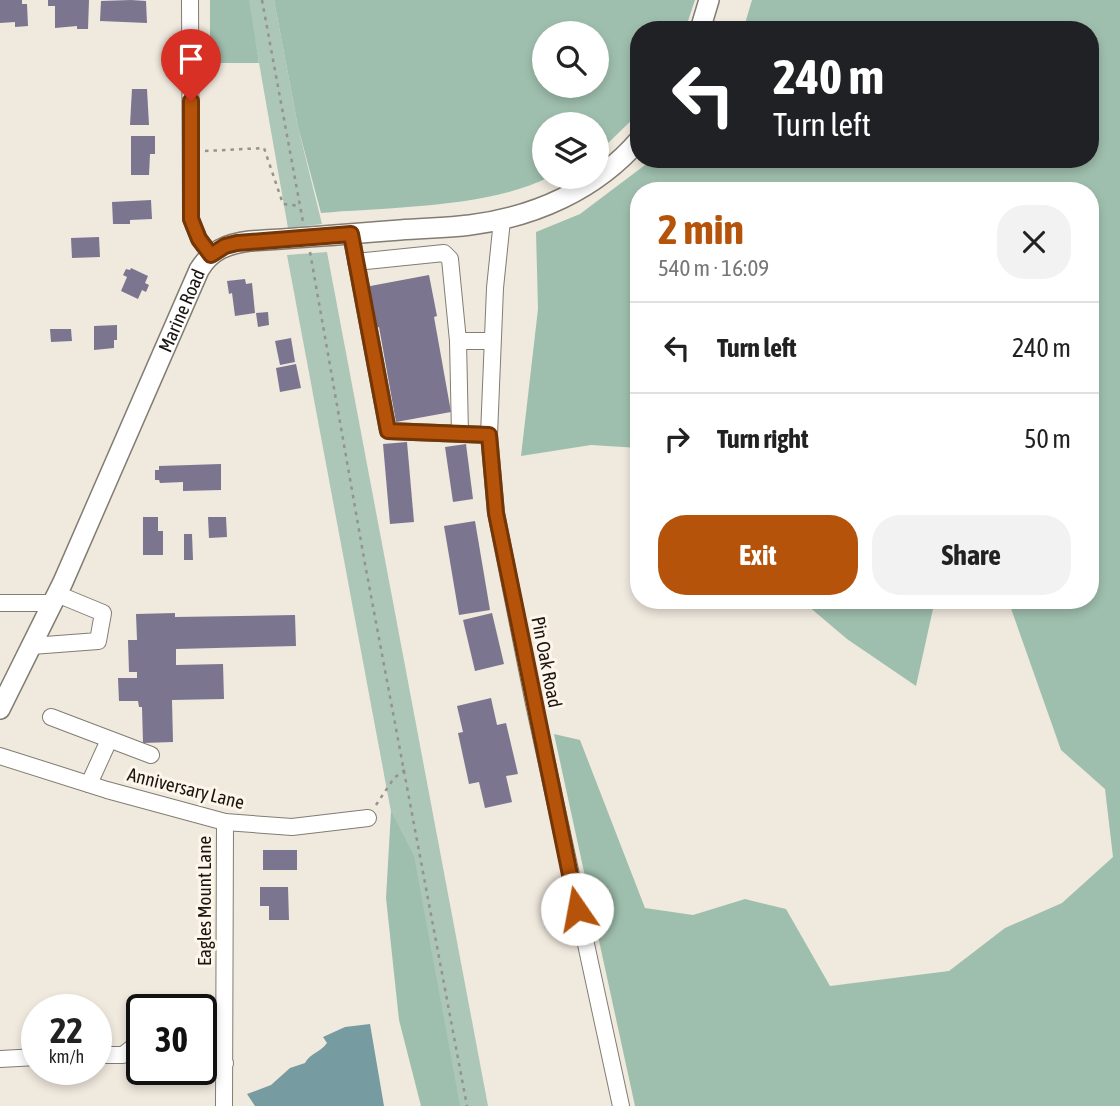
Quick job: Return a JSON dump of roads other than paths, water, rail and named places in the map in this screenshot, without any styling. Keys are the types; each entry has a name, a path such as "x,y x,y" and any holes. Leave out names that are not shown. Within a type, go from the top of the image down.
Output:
{"main road":[{"path":"702,21 709,0"},
{"name":"Marine Road","path":"2,702 55,599 199,270 211,255 225,246 237,243 502,220 538,209 585,186 607,171 630,149"}],"street":[{"path":"190,0 191,219 199,239 211,255"},
{"name":"Pin Oak Road","path":"502,220 492,341 489,435 496,513 544,752 621,1106"},
{"path":"351,234 388,431 489,435"},
{"path":"356,262 444,253 450,259 458,341 460,434"},
{"path":"458,341 492,341"},
{"path":"0,603 55,599 103,613 98,641 32,646"},
{"path":"51,717 151,755"},
{"path":"89,784 109,740"},
{"name":"Anniversary Lane","path":"0,756 225,822 292,827 368,818"},
{"name":"Eagles Mount Lane","path":"224,1106 225,822"},
{"path":"0,1059 21,1058"},
{"path":"217,1065 225,1063"}],"water":[{"path":"370,1024 384,1106 255,1106 247,1094 271,1085 290,1068 305,1063 327,1043 323,1037 345,1027"}]}
